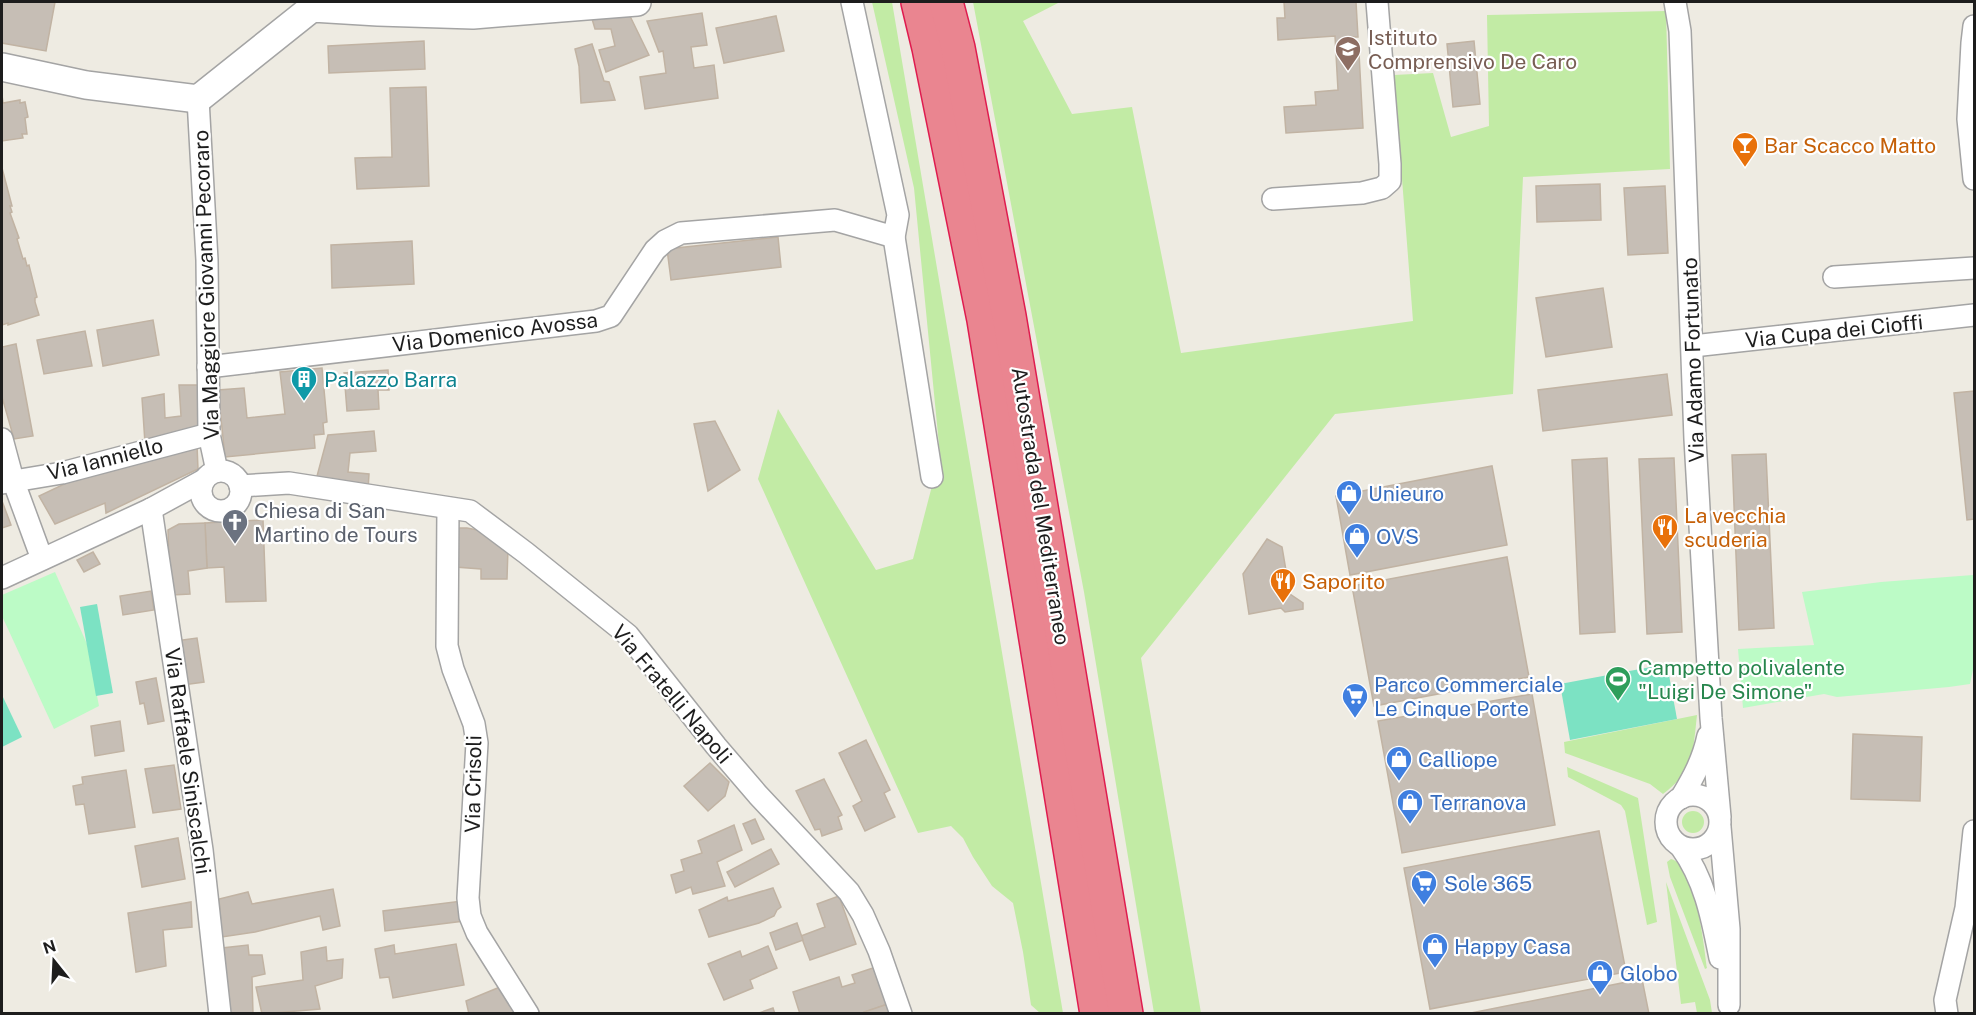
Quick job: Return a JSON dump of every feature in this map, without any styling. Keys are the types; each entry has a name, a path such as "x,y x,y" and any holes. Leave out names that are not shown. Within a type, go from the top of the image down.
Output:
{"highway":[{"path":"907,2 929,48"},
{"name":"Autostrada del Mediterraneo","path":"918,2 984,320 1097,1014"},
{"name":"Autostrada del Mediterraneo","path":"946,2 958,48 1009,316 1126,1014"},
{"path":"1112,927 1137,1014"}],"street":[{"path":"2,67 86,85 198,99 297,10 312,8 473,15 637,2"},
{"path":"852,2 898,215 894,237 932,477"},
{"path":"1273,199 1362,193 1382,188 1390,181 1377,2"},
{"name":"Via Adamo Fortunato","path":"1675,2 1680,31 1695,439 1711,718 1729,929 1729,1009"},
{"path":"1974,26 1968,119 1974,179"},
{"name":"Via Maggiore Giovanni Pecoraro","path":"198,99 207,260 210,475"},
{"name":"Via Domenico Avossa","path":"208,367 596,321 611,316 655,250 665,241 681,233 835,220 894,237"},
{"path":"1834,277 1974,268"},
{"name":"Via Cupa dei Cioffi","path":"1693,346 1974,315"},
{"name":"Via Ianniello","path":"7,482 62,473 209,434"},
{"path":"2,439 7,482 42,559"},
{"path":"2,578 151,509 210,475 229,473 238,480 239,499 230,509 216,511 205,504 200,492 210,475"},
{"name":"Via Fratelli Napoli","path":"240,486 289,483 470,511 526,553 628,635 758,795 849,892 863,915 901,1014"},
{"path":"151,509 205,504"},
{"name":"Via Crisoli","path":"448,508 447,646 453,669 474,724 477,743 468,898 470,916 477,933 528,1014"},
{"name":"Via Raffaele Siniscalchi","path":"151,509 202,850 220,1014"},
{"name":"Via Adamo Fortunato","path":"1681,798 1704,753 1711,718"},
{"path":"1697,795 1712,802 1720,822 1717,835 1706,847 1689,849 1673,841 1668,834 1666,820 1671,806 1681,798 1697,795"},
{"path":"1947,1014 1945,1000 1966,908 1974,831"},
{"name":"Via Adamo Fortunato","path":"1681,847 1693,863 1703,886 1714,928 1729,1009"}],"green space":[{"path":"872,2 892,2 1063,1013 1040,1013 1031,1005 1013,903 992,886 963,838 951,826 918,833 758,479 778,409 876,570 913,559 940,455 914,188"},
{"path":"973,2 1060,2 1023,21 1072,114 1132,107 1181,353 1413,321 1394,75 1433,73 1451,137 1489,126 1487,15 1666,11 1670,169 1523,177 1513,394 1335,414 1141,658 1201,1013 1154,1013 1084,592"},
{"path":"55,572 87,644 99,706 54,729 2,616 2,595"},
{"path":"1973,575 1974,665 1970,684 1837,697 1824,694 1743,708 1738,649 1814,645 1802,592 1881,582"},
{"path":"97,604 113,693 96,696 80,607"},
{"name":"Campetto polivalente \"Luigi De Simone\"","path":"1667,664 1677,719 1570,740 1560,684"},
{"path":"2,695 22,737 2,747"},
{"path":"1697,715 1690,759 1681,777 1663,794 1650,784 1565,753 1564,742"},
{"path":"1567,767 1638,798 1657,922 1647,925 1625,811 1621,805 1568,777"},
{"path":"1689,811 1697,811 1704,818 1704,826 1697,833 1689,833 1682,826 1682,818"},
{"path":"1671,859 1680,865 1693,890 1704,943 1707,968 1705,969 1670,877 1667,862"},
{"path":"1666,882 1710,1000 1712,1013 1697,1013 1695,1002 1681,1004"}],"building":[{"path":"2,2 55,2 46,51 2,43"},
{"name":"Istituto Comprensivo De Caro","path":"1284,2 1356,2 1358,37 1352,37 1353,53 1359,53 1363,128 1286,133 1284,107 1316,105 1315,92 1338,90 1335,36 1278,40 1277,18 1285,18"},
{"path":"627,10 649,55 606,72 599,50 615,46 611,29 595,29 590,12"},
{"path":"702,13 707,45 691,47 694,68 714,65 718,98 645,109 640,77 666,73 663,51 659,52 647,21"},
{"path":"776,16 784,51 724,63 716,28"},
{"path":"424,41 425,69 329,73 328,46"},
{"path":"1474,41 1480,104 1453,107 1447,44"},
{"path":"592,44 604,81 609,82 615,100 581,103 579,66 575,49"},
{"path":"426,87 429,186 357,189 355,158 392,157 390,88"},
{"path":"2,95 3,103 20,100 20,103 25,102 28,117 25,118 27,134 22,134 23,138 2,141"},
{"path":"2,168 12,206 10,206 12,212 10,213 19,238 17,239 23,259 25,258 27,266 29,265 39,315 8,325 8,323 2,325"},
{"path":"1600,184 1601,220 1537,222 1536,186"},
{"path":"1665,186 1668,253 1628,255 1624,188"},
{"path":"778,237 781,267 671,280 667,249"},
{"path":"412,241 414,284 332,288 331,245"},
{"path":"1603,288 1612,347 1546,357 1536,298"},
{"path":"153,320 159,355 103,366 97,330"},
{"path":"85,331 92,366 44,374 37,340"},
{"path":"16,344 33,436 14,439 2,397 2,347"},
{"name":"Palazzo Barra","path":"322,368 327,422 323,423 324,434 314,435 315,448 225,457 218,390 244,388 247,418 285,414 280,372"},
{"path":"388,370 389,390 378,390 379,409 347,411 344,373"},
{"path":"1667,374 1672,415 1543,431 1538,390"},
{"path":"179,385 201,385 200,431 145,443 142,398 164,394 165,418 181,416"},
{"path":"1974,391 1974,519 1967,520 1954,393"},
{"path":"715,421 740,470 708,491 694,424"},
{"path":"374,431 376,451 350,453 348,472 369,474 368,490 316,480 328,435"},
{"path":"197,445 198,469 106,513 105,503 55,524 39,496 98,468"},
{"path":"1766,454 1774,628 1739,630 1732,455"},
{"path":"1607,458 1615,632 1580,634 1572,460"},
{"path":"1674,458 1682,632 1647,634 1639,459"},
{"path":"1492,466 1507,545 1350,575 1336,496"},
{"path":"2,501 11,525 2,528"},
{"name":"Chiesa di San Martino de Tours","path":"263,520 266,601 226,602 224,567 207,568 205,523"},
{"path":"205,523 207,568 188,571 190,594 172,595 168,530 179,524"},
{"path":"455,528 488,532 508,548 507,579 481,579 481,569 455,567"},
{"path":"1267,539 1282,547 1290,594 1303,603 1303,609 1285,612 1281,608 1249,614 1243,574"},
{"path":"93,552 100,564 84,572 77,560"},
{"path":"1507,557 1529,677 1374,706 1352,586"},
{"path":"151,591 154,610 123,615 120,596"},
{"path":"197,638 204,682 183,685 176,641"},
{"path":"156,678 164,721 148,724 144,703 140,704 136,682"},
{"path":"1532,694 1555,825 1402,853 1378,721"},
{"path":"120,721 124,751 95,756 91,726"},
{"path":"1853,734 1922,737 1920,801 1851,799"},
{"path":"866,740 890,790 884,793 895,817 865,831 853,806 862,801 839,753"},
{"path":"710,763 729,782 725,796 708,811 684,786"},
{"path":"174,765 181,809 153,813 145,769"},
{"path":"126,770 135,827 89,834 84,804 76,805 73,786 83,784 82,777"},
{"path":"824,779 842,815 838,817 842,829 822,836 820,829 815,830 796,791"},
{"path":"755,819 764,839 752,844 743,824"},
{"path":"734,825 742,850 717,862 725,886 693,894 691,887 676,893 671,875 684,871 681,860 702,853 698,841"},
{"path":"1599,831 1626,972 1430,1009 1404,868"},
{"path":"178,838 185,879 142,887 135,846"},
{"path":"771,849 779,864 735,887 727,872"},
{"path":"773,888 781,907 774,916 759,923 709,937 699,910 727,897 728,901"},
{"path":"333,889 340,926 323,930 320,916 255,932 222,937 219,899 248,892 252,904"},
{"path":"839,896 856,944 810,960 801,936 825,927 817,904"},
{"path":"462,901 464,921 385,931 383,911"},
{"path":"191,902 192,927 163,930 166,966 136,972 128,913"},
{"path":"797,923 803,940 776,950 770,933"},
{"path":"456,944 464,985 393,998 389,977 380,978 375,949 394,945 395,954"},
{"path":"248,945 249,955 262,955 265,974 252,977 253,1014 228,1014 222,948"},
{"path":"768,946 777,968 750,980 753,988 724,1000 708,964 740,951 742,957"},
{"path":"326,947 327,961 343,959 342,978 315,986 320,1009 262,1014 256,987 303,980 301,952"},
{"path":"876,967 888,1004 859,1014 800,1014 793,992 839,977 842,987 855,983 852,975"},
{"name":"Globo","path":"1642,979 1649,1014 1466,1014"},
{"path":"500,987 520,1014 469,1014 466,1001"},
{"path":"888,1004 891,1014 864,1014 864,1012"},
{"path":"773,1008 775,1014 756,1014"}],"place":[{"name":"Istituto Comprensivo De Caro","path":"1348,72"},
{"name":"Bar Scacco Matto","path":"1745,168"},
{"name":"Palazzo Barra","path":"304,402"},
{"name":"Unieuro","path":"1349,516"},
{"name":"Chiesa di San Martino de Tours","path":"235,545"},
{"name":"La vecchia scuderia","path":"1665,550"},
{"name":"OVS","path":"1357,559"},
{"name":"Saporito","path":"1283,604"},
{"name":"Campetto polivalente \"Luigi De Simone\"","path":"1618,702"},
{"name":"Parco Commerciale Le Cinque Porte","path":"1355,719"},
{"name":"Calliope","path":"1399,782"},
{"name":"Terranova","path":"1410,825"},
{"name":"Sole 365","path":"1424,906"},
{"name":"Happy Casa","path":"1435,969"},
{"name":"Globo","path":"1600,996"}]}
